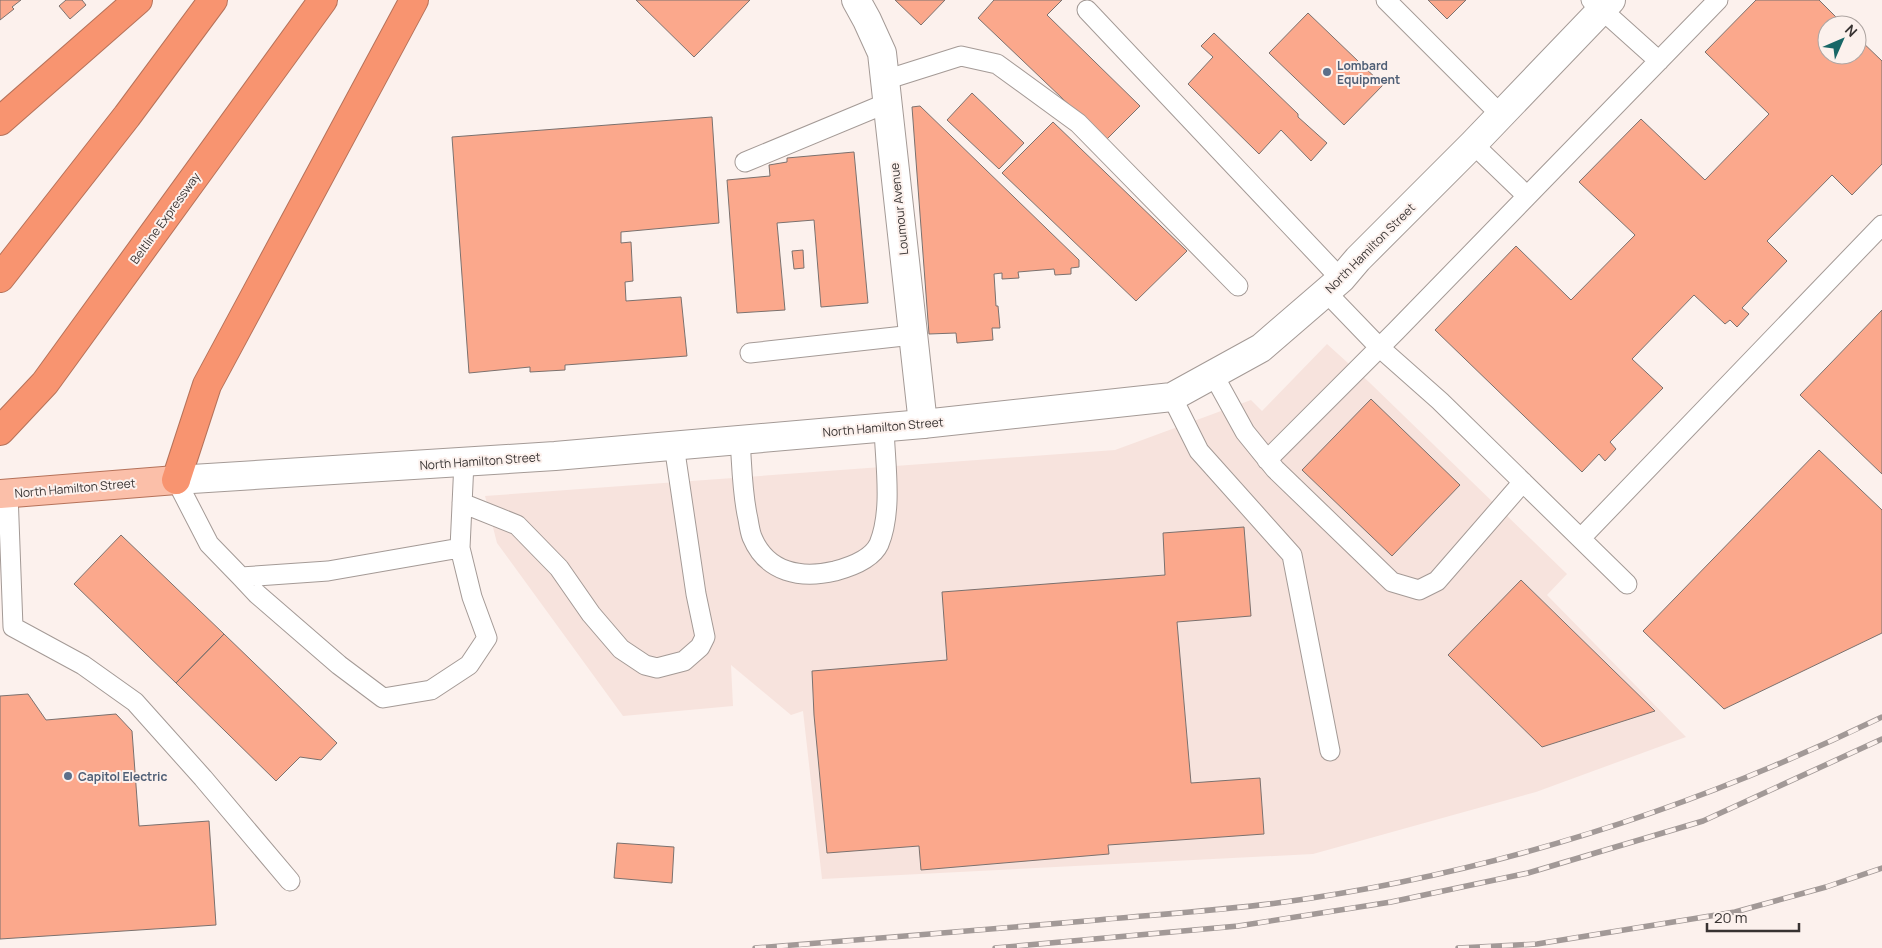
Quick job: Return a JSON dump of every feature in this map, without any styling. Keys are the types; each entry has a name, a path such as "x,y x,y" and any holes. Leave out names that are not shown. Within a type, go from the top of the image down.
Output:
{"highway":[{"path":"0,121 138,0"},
{"path":"0,278 127,116 213,0"},
{"name":"Beltline Expressway","path":"0,430 44,383 323,0"},
{"path":"176,480 207,385 414,0"}],"main road":[{"name":"North Hamilton Street","path":"4,494 176,480"}],"street":[{"name":"Loumour Avenue","path":"856,0 882,54 923,424"},
{"name":"North Hamilton Street","path":"176,480 464,462 740,440 923,424 1172,397 1261,348 1334,285 1501,115 1601,3"}],"lane":[{"path":"1386,0 1501,115"},
{"path":"1267,460 1718,0"},
{"path":"1601,3 1659,61"},
{"path":"1087,10 1334,285 1379,347 1440,401 1627,584"},
{"path":"745,162 886,91 961,56 997,64 1078,123 1238,286"},
{"path":"1473,144 1527,196"},
{"path":"1580,538 1882,225"},
{"path":"750,353 913,335"},
{"path":"1213,374 1245,432 1267,460 1392,582 1419,590 1437,580 1523,482"},
{"path":"1172,397 1199,451 1292,555 1330,751"},
{"path":"740,440 744,502 752,537 769,561 780,569 795,574 822,574 857,563 871,555 878,546 886,524 884,427"},
{"path":"462,503 516,525 559,568 591,614 621,650 645,665 656,668 684,661 700,647 705,637 696,594 674,445"},
{"path":"176,480 209,544 241,578 339,665 383,698 431,690 469,666 487,638 472,597 460,548 464,462"},
{"path":"4,494 6,630 82,664 135,702 203,778 290,881"},
{"path":"241,578 328,572 460,548"}],"shaded area":[{"path":"1327,344 1369,382 1567,574 1547,595 1686,737 1536,792 1313,854 822,879 803,711 791,715 731,665 733,706 623,716 497,543 485,496 1115,450 1251,400 1262,411"}],"building":[{"path":"0,0 21,0 12,7 14,9 0,20"},
{"path":"66,0 82,0 86,5 70,19 59,6"},
{"path":"636,0 750,0 694,57"},
{"path":"895,0 945,0 921,25"},
{"path":"994,0 1062,0 1047,15 1140,106 1106,140 978,18"},
{"path":"1428,0 1466,0 1447,19"},
{"path":"1756,0 1819,0 1834,15 1817,15 1817,65 1867,65 1867,47 1882,61 1882,164 1852,195 1832,175 1767,241 1787,261 1742,308 1749,314 1737,327 1730,320 1725,324 1694,295 1632,359 1663,388 1610,442 1616,449 1605,461 1599,454 1582,472 1435,330 1516,246 1571,300 1635,235 1579,182 1641,119 1705,180 1769,114 1705,52"},
{"path":"1308,13 1383,85 1344,125 1269,53"},
{"path":"1214,33 1298,114 1298,117 1327,143 1311,161 1281,130 1259,154 1188,84 1213,57 1201,46"},
{"path":"972,93 1024,143 999,169 947,120"},
{"path":"920,106 1079,260 1079,267 1071,268 1071,274 1055,275 1054,269 1018,272 1019,278 1002,279 1002,273 994,274 996,306 998,306 1000,328 992,328 993,340 957,343 956,333 929,334 912,107"},
{"path":"712,117 719,223 621,232 621,243 631,242 633,281 625,282 626,301 681,297 687,356 565,365 565,370 530,372 530,367 469,373 452,137"},
{"path":"1053,122 1187,251 1136,301 1002,173"},
{"path":"854,152 868,303 821,307 814,220 777,223 785,310 737,313 727,180 770,176 769,165 787,162 787,158"},
{"path":"803,250 804,268 794,269 792,251"},
{"path":"1882,310 1882,474 1800,395"},
{"path":"1371,399 1460,485 1392,556 1302,470"},
{"path":"1819,450 1882,510 1882,633 1724,709 1643,631"},
{"path":"1244,527 1251,616 1177,622 1191,783 1260,778 1264,834 1108,845 1109,854 921,870 919,846 827,853 814,715 812,671 947,660 942,592 1165,575 1163,533"},
{"path":"121,535 224,634 176,683 74,584"},
{"path":"1521,580 1655,711 1542,747 1448,655"},
{"path":"224,634 337,743 321,760 300,757 276,781 176,683"},
{"name":"Capitol Electric","path":"28,694 46,720 116,714 132,731 139,826 209,821 216,925 0,939 0,696"},
{"path":"617,843 674,847 672,883 614,878"}],"railway":[{"path":"755,948 1206,911 1277,903 1355,891 1511,856 1587,834 1737,781 1882,717"},
{"path":"995,948 1238,926 1391,902 1528,873 1703,821 1882,739"},
{"path":"1458,948 1537,944 1735,912 1826,887 1882,868"}],"place":[{"name":"Lombard Equipment","path":"1327,72"},
{"name":"Capitol Electric","path":"68,776"}]}
